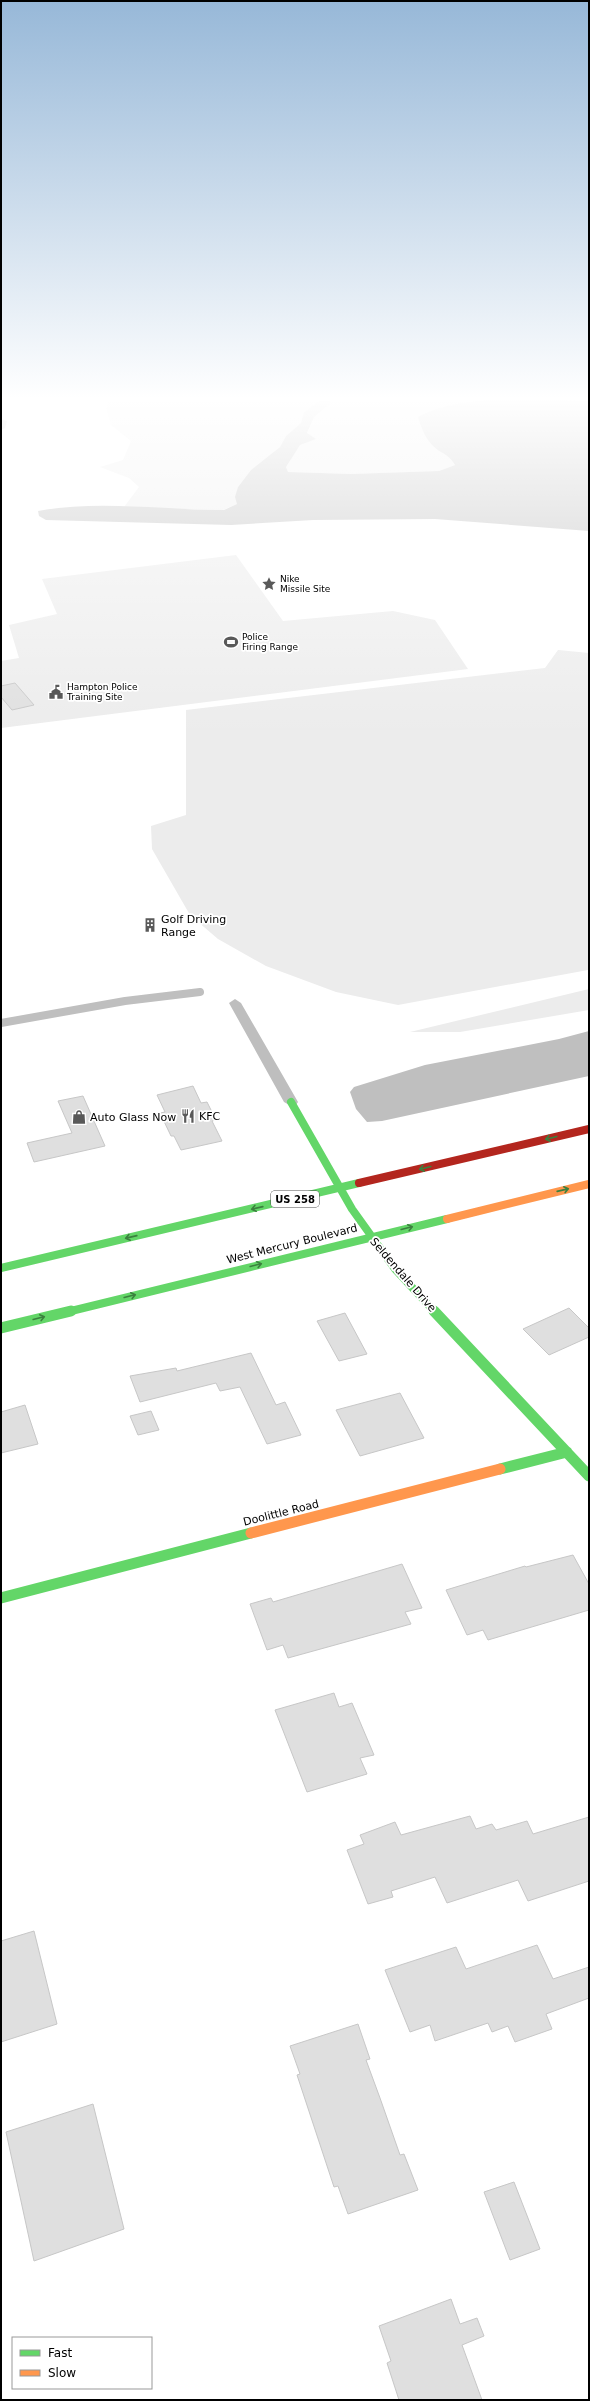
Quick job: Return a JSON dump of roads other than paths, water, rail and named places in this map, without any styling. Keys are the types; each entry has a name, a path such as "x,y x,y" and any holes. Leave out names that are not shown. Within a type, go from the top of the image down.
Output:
{"main road":[{"name":"Seldendale Drive","path":"291,1102 338,1189 369,1237 395,1269 589,1476"},
{"name":"US 258","path":"1,1268 589,1129"},
{"name":"West Mercury Boulevard","path":"1,1328 589,1184"},
{"name":"Doolittle Road","path":"1,1598 567,1452"}],"lane":[{"name":"Seldendale Drive","path":"234,1003 291,1102"}],"waterway":[{"path":"1,1023 125,1001 200,992"}],"place":[{"name":"Nike Missile Site","path":"269,584"},
{"name":"Police Firing Range","path":"231,642"},
{"name":"Hampton Police Training Site","path":"56,692"},
{"name":"Golf Driving Range","path":"150,925"},
{"name":"KFC","path":"188,1116"},
{"name":"Auto Glass Now","path":"79,1117"}]}
